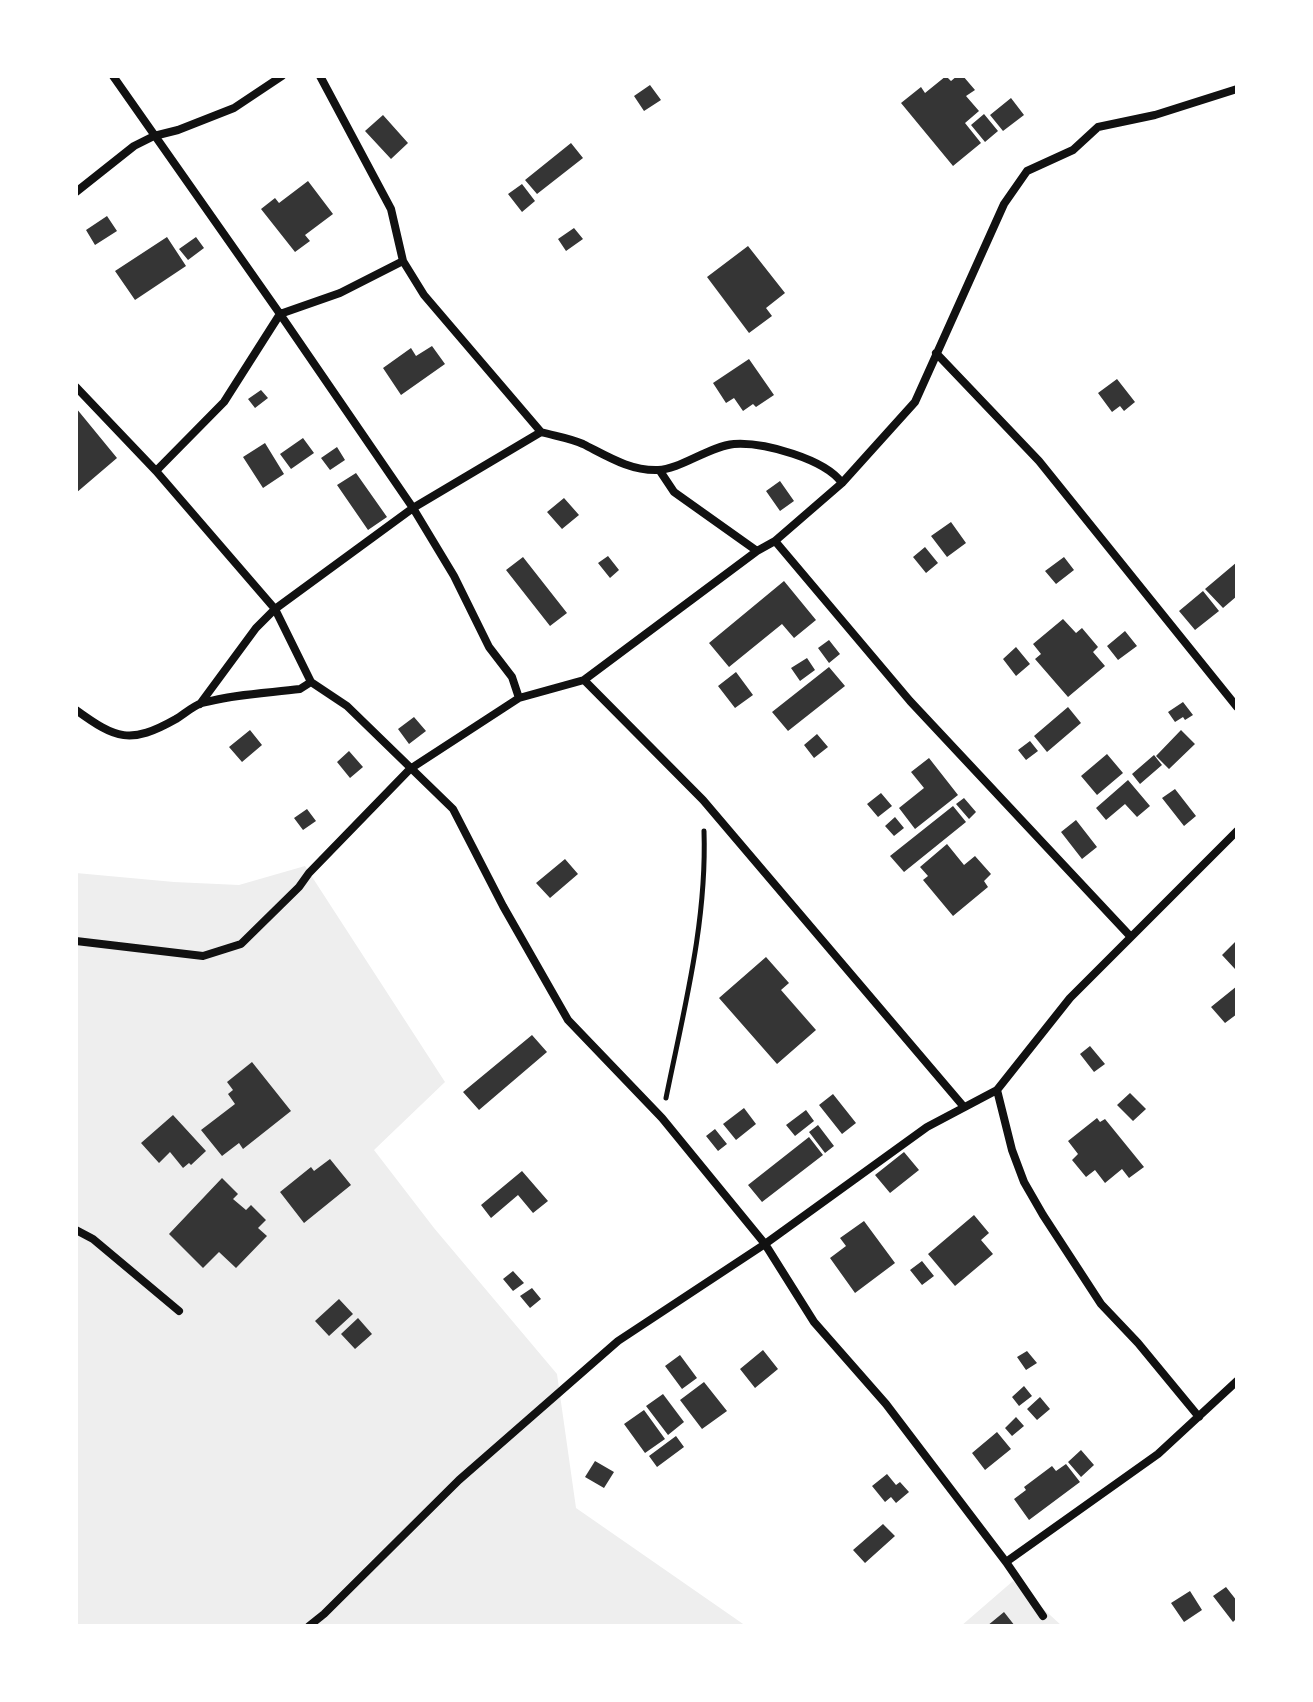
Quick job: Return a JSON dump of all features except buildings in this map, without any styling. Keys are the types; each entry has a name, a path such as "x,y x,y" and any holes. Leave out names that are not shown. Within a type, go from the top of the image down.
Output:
{"street":[{"path":"113,76 413,508 454,576 489,647 512,677 519,698"},
{"path":"76,192 134,146 234,108 282,76"},
{"path":"320,76 391,209 403,261 424,295 541,432 580,443 611,461 660,471 735,444 807,458 835,474 842,483"},
{"path":"76,941 203,956 241,944 410,769 519,698 584,680 757,551 775,541 842,483 915,402 1004,204 1027,171 1073,150 1098,127 1155,115 1237,89"},
{"path":"156,471 224,402 280,314 340,293 403,261"},
{"path":"936,353 1039,461 1237,707"},
{"path":"76,387 156,471 275,609 311,682 347,706 453,809 503,906 568,1020 662,1118 765,1244 814,1322 886,1404 1006,1562 1043,1616"},
{"path":"200,704 256,628 275,609 413,508 541,432"},
{"path":"660,471 674,492 757,551"},
{"path":"775,541 910,701 1130,936"},
{"path":"584,680 703,800 964,1107"},
{"path":"76,710 121,737 138,735 200,704 300,689 311,682"},
{"path":"309,1626 459,1480 618,1341 765,1244 927,1127 997,1090 1070,998 1237,831"},
{"path":"997,1090 1020,1171 1043,1215 1101,1304 1138,1343 1199,1417"},
{"path":"76,1230 93,1239 179,1311"},
{"path":"1006,1562 1158,1454 1237,1381"}],"path":[{"path":"662,1118 701,920 705,873 703,800"}],"shaded area":[{"path":"305,866 445,1082 374,1150 434,1228 557,1374 576,1508 746,1626 76,1626 76,873 239,885"},
{"path":"1013,1581 1062,1626 961,1626"}]}
